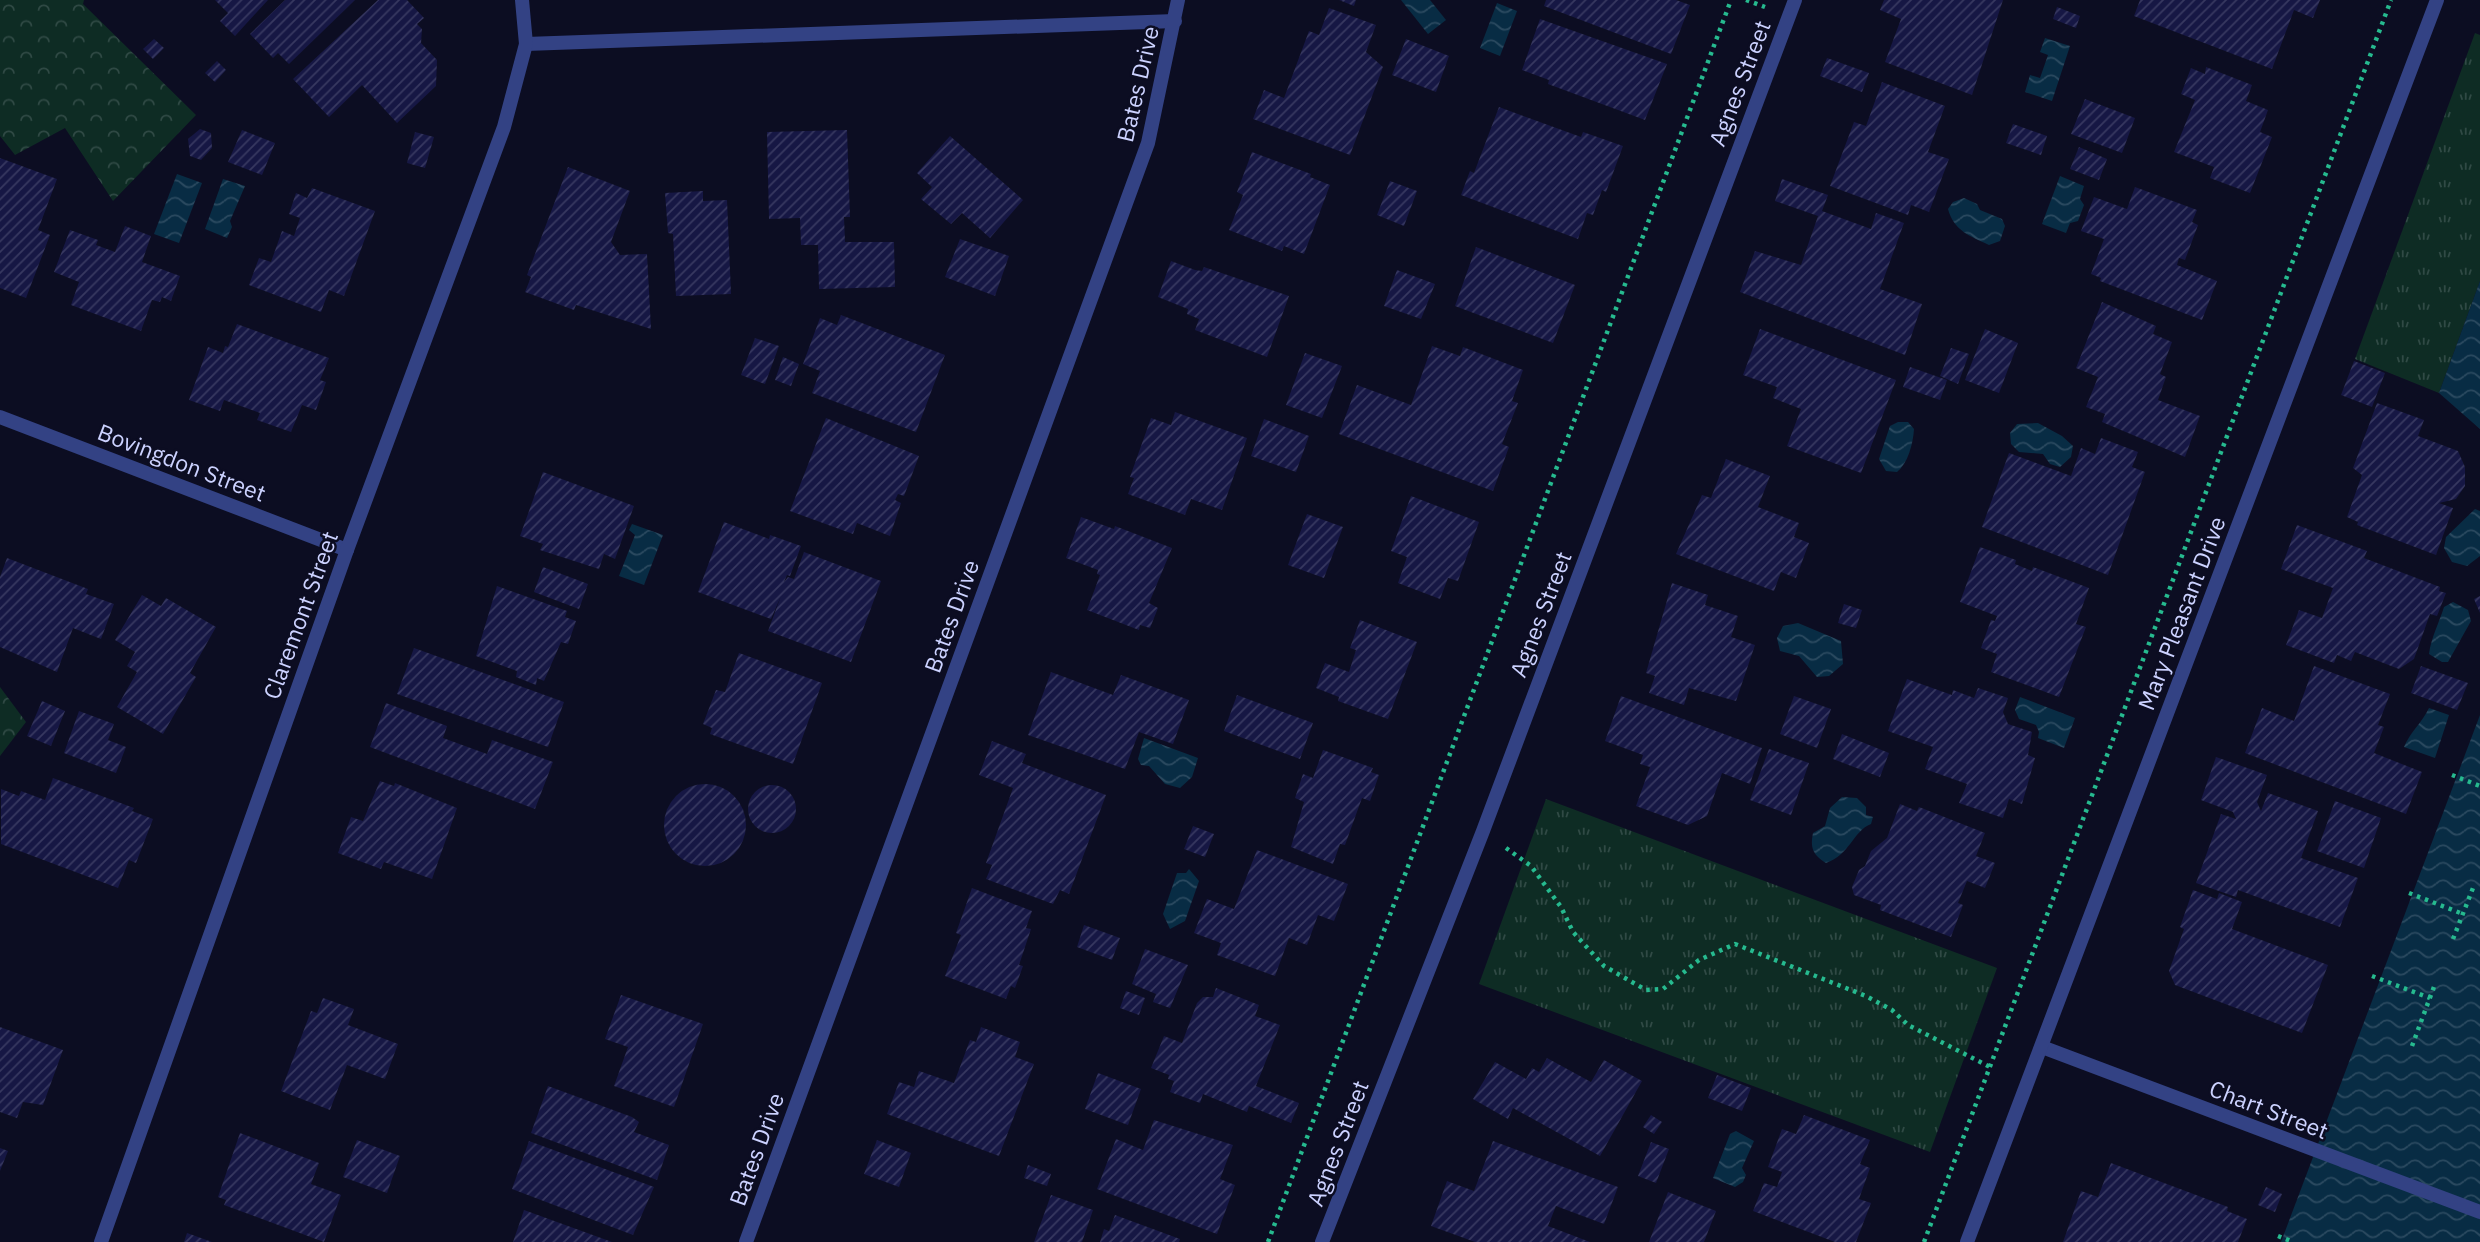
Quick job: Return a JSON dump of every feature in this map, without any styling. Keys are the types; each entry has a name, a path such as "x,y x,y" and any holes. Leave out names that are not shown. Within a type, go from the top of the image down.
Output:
{"street":[{"name":"Claremont Street","path":"102,1242 347,550 504,127 526,44 522,0"},
{"name":"Bates Drive","path":"746,1242 1148,143 1178,0"},
{"name":"Agnes Street","path":"1322,1242 1483,831 1795,0"},
{"name":"Mary Pleasant Drive","path":"1967,1242 2437,0"},
{"path":"526,44 1175,21"},
{"name":"Bovingdon Street","path":"0,417 347,550"},
{"name":"Chart Street","path":"2042,1047 2480,1212"}],"path":[{"path":"1268,1242 1731,0"},
{"path":"1924,1242 2391,0"},
{"path":"2452,775 2480,786"},
{"path":"1483,831 1531,866 1550,891 1573,932 1604,967 1646,989 1663,989 1699,960 1735,944 1866,996 1892,1010 1908,1025 1990,1067"},
{"path":"2454,939 2473,888"},
{"path":"2409,893 2463,914"},
{"path":"2372,976 2431,998"},
{"path":"2412,1046 2435,984"},
{"path":"2278,1237 2293,1242"}],"green space":[{"path":"0,0 84,0 83,4 196,115 113,201 65,128 15,155 0,136"},
{"path":"2475,33 2480,35 2480,281 2439,393 2355,359"},
{"path":"0,687 26,722 0,756"},
{"path":"1546,799 1997,968 1930,1152 1479,984"}],"water":[{"path":"1401,0 1430,0 1446,20 1428,34"},
{"path":"1497,3 1517,11 1500,56 1480,48"},
{"path":"2045,38 2070,46 2052,101 2025,92 2030,75 2040,78 2048,55 2040,52"},
{"path":"177,174 202,183 179,243 154,234"},
{"path":"2060,176 2084,186 2080,199 2084,205 2078,221 2070,223 2066,233 2042,224"},
{"path":"223,179 245,186 230,221 232,227 227,238 205,229"},
{"path":"1964,198 1977,204 1980,210 2002,219 2005,226 2000,241 1989,245 1975,239 1954,223 1948,209 1953,202"},
{"path":"2480,281 2480,429 2439,393"},
{"path":"1898,422 1908,422 1914,429 1911,447 1904,464 1897,472 1886,471 1879,459 1890,426"},
{"path":"2038,423 2062,436 2073,446 2071,457 2060,467 2050,464 2043,454 2019,452 2011,444 2010,433 2017,424"},
{"path":"2475,509 2480,511 2480,556 2467,566 2452,562 2444,548 2446,537"},
{"path":"632,524 663,535 644,585 619,576 635,535 629,530"},
{"path":"2453,602 2468,610 2471,621 2448,662 2442,662 2429,654 2430,648 2444,607"},
{"path":"1798,623 1841,641 1843,664 1829,676 1817,677 1799,656 1780,651 1777,638 1783,626"},
{"path":"2020,697 2075,718 2064,748 2038,738 2036,725 2019,719 2015,710"},
{"path":"2429,708 2449,715 2435,758 2404,747"},
{"path":"2480,715 2480,1242 2281,1242"},
{"path":"1144,738 1198,758 1192,777 1180,788 1165,784 1149,766 1141,765 1138,759"},
{"path":"1842,797 1857,798 1866,807 1866,815 1873,817 1871,824 1860,832 1841,855 1826,863 1814,851 1813,833 1825,826 1830,808"},
{"path":"1189,869 1199,881 1185,921 1170,929 1163,914 1177,873 1186,873"},
{"path":"1736,1131 1754,1141 1742,1168 1746,1175 1743,1182 1735,1187 1713,1178 1730,1134"}],"building":[{"path":"215,0 268,0 235,36 220,21 228,13"},
{"path":"285,0 355,0 289,64 278,53 273,58 250,34"},
{"path":"378,0 407,0 424,18 417,24 422,29 421,43 437,60 436,86 397,123 362,85 329,117 293,79"},
{"path":"1339,0 1356,0 1354,6"},
{"path":"1546,0 1676,0 1690,5 1671,54 1544,6"},
{"path":"1884,0 2003,0 1972,95 1885,62 1901,19 1880,10"},
{"path":"2140,0 2320,0 2313,18 2294,10 2272,69 2134,16"},
{"path":"2057,7 2080,16 2076,28 2053,19"},
{"path":"1329,8 1376,25 1366,52 1383,67 1350,155 1253,119 1264,90 1284,98 1309,31 1319,35"},
{"path":"1540,19 1667,64 1645,120 1548,84 1549,80 1522,70"},
{"path":"154,39 164,48 153,59 143,49"},
{"path":"1406,39 1449,56 1436,92 1392,75"},
{"path":"1827,58 1869,73 1862,92 1820,76"},
{"path":"217,61 226,70 215,82 205,73"},
{"path":"2206,67 2252,85 2246,101 2268,110 2260,132 2272,137 2250,193 2210,178 2214,167 2174,152 2195,100 2181,94 2191,68 2205,74"},
{"path":"1882,82 1945,106 1928,152 1949,159 1929,212 1911,205 1908,215 1830,186 1854,122 1866,126"},
{"path":"2085,99 2135,118 2122,153 2071,134"},
{"path":"1499,107 1581,137 1583,132 1623,146 1606,192 1602,190 1593,215 1587,213 1578,239 1461,195 1470,171 1474,173"},
{"path":"2013,124 2047,136 2041,155 2006,143"},
{"path":"200,129 211,133 212,148 201,160 190,156 188,139"},
{"path":"242,130 275,143 262,175 228,162"},
{"path":"847,130 850,217 844,217 845,242 894,242 895,287 819,289 818,245 801,245 800,218 769,219 767,132"},
{"path":"415,132 434,137 425,168 407,163"},
{"path":"950,136 1023,200 990,238 962,213 951,224 921,199 932,187 917,173"},
{"path":"2079,147 2107,159 2099,180 2070,169"},
{"path":"1252,152 1311,174 1310,177 1330,185 1304,254 1284,246 1282,251 1229,230 1243,195 1237,192"},
{"path":"0,158 57,179 38,230 50,235 26,298 0,288"},
{"path":"568,167 630,191 611,242 620,255 647,254 651,329 576,305 574,310 525,292 531,277 527,275"},
{"path":"1782,179 1828,195 1822,211 1871,229 1876,213 1904,223 1880,289 1922,304 1905,355 1740,292 1755,251 1801,265 1818,216 1775,201"},
{"path":"1390,181 1417,191 1404,226 1377,215"},
{"path":"2135,187 2197,210 2192,222 2198,225 2185,260 2179,258 2177,265 2217,281 2202,320 2100,281 2101,278 2091,274 2104,239 2081,231 2094,197 2127,209"},
{"path":"312,188 375,211 344,296 329,290 321,312 249,285 259,258 271,262 282,231 294,236 300,218 289,214 296,193 307,198"},
{"path":"703,191 703,201 727,200 731,294 676,296 673,234 668,233 665,193"},
{"path":"125,226 151,236 142,262 180,276 171,301 162,297 160,302 152,300 141,331 71,305 79,282 54,272 70,230 98,240 96,245 115,252"},
{"path":"960,239 1009,256 995,296 945,277"},
{"path":"1476,247 1575,285 1553,343 1455,306"},
{"path":"1171,261 1195,270 1202,271 1204,267 1289,296 1267,357 1195,330 1199,319 1187,314 1188,309 1158,297"},
{"path":"1397,270 1435,284 1421,319 1384,306"},
{"path":"2102,302 2156,326 2153,334 2172,342 2160,374 2166,377 2158,400 2200,416 2185,457 2102,422 2105,414 2086,407 2098,377 2076,368"},
{"path":"841,315 945,355 916,432 812,393 820,371 803,364 820,318 837,325"},
{"path":"237,324 329,358 320,380 326,382 316,410 302,405 291,432 257,420 260,413 224,400 220,411 189,400 208,347 223,353"},
{"path":"1760,329 1896,380 1861,473 1787,446 1801,409 1773,398 1777,387 1743,375"},
{"path":"1985,329 2018,343 1999,393 1965,380"},
{"path":"755,338 779,346 765,384 741,375"},
{"path":"1432,346 1460,356 1463,347 1523,370 1512,401 1518,403 1502,444 1509,447 1493,491 1339,434 1357,385 1411,405"},
{"path":"1951,348 1969,354 1958,384 1940,376"},
{"path":"1305,353 1342,366 1322,418 1286,405"},
{"path":"783,357 799,364 791,386 775,380"},
{"path":"2354,361 2385,373 2372,407 2341,395"},
{"path":"1910,367 1947,380 1940,400 1903,387"},
{"path":"2377,403 2424,420 2418,436 2458,451 2465,467 2465,486 2456,499 2439,503 2453,508 2436,555 2357,525 2358,522 2347,517 2362,475 2353,468"},
{"path":"1175,412 1247,438 1222,510 1191,499 1185,515 1128,494 1134,478 1130,477 1151,418 1171,425"},
{"path":"826,418 919,456 904,496 898,494 895,500 901,503 890,536 857,523 853,534 790,511"},
{"path":"1264,419 1309,436 1296,472 1251,456"},
{"path":"2101,438 2138,452 2132,467 2145,472 2108,575 1982,527 2009,453 2071,476 2081,448 2095,454"},
{"path":"1726,459 1770,476 1758,507 1799,523 1794,537 1809,543 1796,578 1781,572 1774,591 1676,554 1702,495 1711,498"},
{"path":"543,472 634,506 615,559 604,554 599,569 540,550 543,544 520,536"},
{"path":"1411,496 1479,522 1458,581 1448,578 1440,599 1398,583 1407,557 1391,551"},
{"path":"1307,514 1343,527 1324,578 1288,565"},
{"path":"1081,517 1114,529 1115,526 1172,548 1149,603 1158,608 1150,628 1140,625 1139,630 1087,610 1100,575 1097,574 1098,570 1066,558"},
{"path":"724,522 769,539 770,535 801,546 790,576 787,575 784,582 788,577 794,579 804,552 881,581 851,662 768,631 781,596 771,619 698,592"},
{"path":"2297,525 2367,551 2364,558 2440,587 2439,591 2446,593 2437,616 2430,614 2414,659 2399,669 2355,652 2351,661 2337,655 2334,663 2286,645 2299,610 2322,618 2333,588 2281,569"},
{"path":"1980,547 2016,560 2015,564 2032,571 2033,567 2089,588 2076,624 2086,627 2059,697 1991,672 1997,654 1981,648 1991,620 1995,621 1997,616 1960,602"},
{"path":"7,558 88,589 86,594 114,604 101,639 73,628 57,672 0,647 0,577"},
{"path":"543,567 588,584 579,609 534,592"},
{"path":"1672,583 1708,595 1705,605 1738,616 1731,637 1755,645 1736,701 1689,688 1684,705 1649,693 1655,676 1646,673"},
{"path":"497,586 567,611 565,617 576,621 568,644 561,642 544,681 537,678 536,685 516,677 517,671 476,656"},
{"path":"142,595 161,606 166,598 216,627 190,673 196,677 163,734 117,707 137,672 127,666 135,652 115,640"},
{"path":"2480,596 2480,613 2474,599"},
{"path":"1844,604 1862,610 1856,628 1838,623"},
{"path":"1360,620 1417,642 1388,719 1338,701 1339,697 1316,688 1325,663 1349,672 1356,650 1350,648"},
{"path":"414,648 564,702 548,747 397,694"},
{"path":"739,653 822,683 793,764 710,734 712,728 703,724 716,690 725,692"},
{"path":"2314,666 2390,694 2378,725 2384,727 2374,753 2422,772 2406,814 2245,753 2262,708 2294,721"},
{"path":"2421,666 2468,683 2457,710 2411,693"},
{"path":"1051,672 1113,695 1121,675 1189,700 1173,744 1139,732 1125,769 1028,735"},
{"path":"1907,679 1952,695 1953,690 1974,698 1978,688 2008,698 2003,712 2008,724 2032,732 2028,755 2035,758 2022,804 2009,799 2003,818 1959,803 1967,784 1925,769 1933,747 1888,731"},
{"path":"1237,695 1313,723 1300,759 1224,731"},
{"path":"1621,696 1762,748 1750,784 1722,773 1707,816 1688,825 1636,806 1650,767 1640,764 1643,755 1605,741"},
{"path":"1794,696 1831,709 1817,748 1780,734"},
{"path":"42,701 65,711 51,746 27,736"},
{"path":"386,703 447,726 443,738 487,754 492,740 553,762 535,809 370,747"},
{"path":"79,711 114,724 108,740 126,747 116,773 64,753"},
{"path":"1842,734 1889,753 1880,777 1833,759"},
{"path":"992,741 1026,754 1022,763 1106,795 1069,894 1060,890 1053,904 986,879 992,865 986,863 1013,788 979,775"},
{"path":"1769,749 1809,763 1791,815 1750,800"},
{"path":"1323,750 1373,768 1371,772 1379,775 1370,801 1362,798 1345,845 1340,844 1333,864 1291,847 1304,802 1295,798 1303,774 1313,778"},
{"path":"2216,757 2267,775 2257,802 2261,811 2268,793 2318,811 2301,858 2358,878 2340,927 2238,890 2236,897 2196,883 2221,814 2236,819 2233,812 2201,800"},
{"path":"53,778 134,808 132,811 153,819 136,863 129,860 118,888 1,844 1,789 19,796 21,791 45,800"},
{"path":"380,781 394,786 395,783 457,808 432,879 384,862 381,869 338,853 351,817 363,821"},
{"path":"705,784 721,787 734,796 743,809 746,825 743,841 734,854 721,863 705,866 689,863 676,854 667,841 664,825 667,809 676,796 689,787"},
{"path":"772,785 789,792 796,809 789,826 772,833 755,826 748,809 755,792"},
{"path":"2335,801 2381,818 2364,868 2317,851"},
{"path":"1900,804 1917,811 1919,807 1985,833 1976,856 1995,863 1985,888 1967,881 1958,903 1963,905 1951,937 1880,910 1881,905 1854,895 1852,887 1859,870 1865,866 1871,851 1887,838"},
{"path":"1193,826 1214,834 1205,857 1184,849"},
{"path":"1257,850 1348,884 1334,921 1318,915 1307,945 1289,938 1275,976 1217,955 1221,943 1194,933 1207,899 1234,909"},
{"path":"972,888 1032,911 1026,928 1031,929 1019,965 1023,966 1015,988 1011,986 1006,999 945,976 961,935 956,933"},
{"path":"2193,890 2217,899 2219,893 2242,902 2232,929 2328,965 2302,1033 2175,985 2169,971 2184,929 2180,927"},
{"path":"1084,925 1120,938 1112,960 1077,947"},
{"path":"1145,949 1188,965 1170,1008 1153,1002 1156,994 1132,984"},
{"path":"1216,988 1259,1005 1255,1016 1280,1025 1256,1086 1299,1103 1291,1123 1249,1106 1247,1112 1203,1094 1200,1103 1170,1092 1174,1081 1168,1079 1169,1075 1151,1068 1164,1036 1182,1043 1197,1003 1203,997 1213,997"},
{"path":"1126,991 1145,998 1139,1015 1120,1008"},
{"path":"621,995 703,1024 674,1107 614,1086 628,1047 605,1039"},
{"path":"323,998 354,1009 348,1025 398,1044 385,1079 347,1065 330,1110 281,1091 311,1011 317,1013"},
{"path":"0,1027 63,1050 43,1105 23,1102 17,1118 0,1112"},
{"path":"981,1027 1020,1042 1015,1057 1034,1064 999,1156 887,1114 899,1082 914,1087 919,1071 954,1083 970,1040 976,1042"},
{"path":"1547,1058 1591,1082 1604,1060 1642,1081 1600,1156 1513,1108 1508,1119 1473,1099 1495,1062 1526,1079 1532,1068 1539,1072"},
{"path":"1098,1073 1141,1089 1128,1125 1085,1109"},
{"path":"1717,1075 1751,1088 1742,1111 1708,1098"},
{"path":"548,1086 632,1117 639,1122 634,1132 669,1145 657,1180 531,1133"},
{"path":"1651,1115 1662,1122 1654,1134 1643,1127"},
{"path":"1804,1115 1870,1140 1860,1164 1870,1168 1859,1199 1871,1203 1856,1242 1835,1242 1753,1211 1764,1183 1777,1187 1782,1172 1768,1167 1782,1129 1796,1134"},
{"path":"1154,1120 1233,1145 1220,1179 1235,1185 1217,1234 1097,1189 1116,1139 1143,1150"},
{"path":"240,1133 319,1163 311,1184 341,1195 324,1242 224,1205 226,1200 218,1197"},
{"path":"357,1140 400,1156 387,1193 343,1177"},
{"path":"877,1140 911,1153 899,1187 864,1174"},
{"path":"529,1141 654,1187 633,1235 512,1189"},
{"path":"1493,1141 1618,1187 1604,1224 1556,1206 1548,1226 1590,1242 1475,1242 1431,1226 1447,1181 1474,1191"},
{"path":"1651,1142 1669,1149 1656,1183 1638,1176"},
{"path":"0,1148 8,1151 0,1171"},
{"path":"2111,1163 2228,1207 2227,1211 2247,1219 2238,1242 2063,1242 2081,1191 2098,1197"},
{"path":"1028,1165 1051,1174 1047,1186 1024,1178"},
{"path":"2266,1187 2282,1194 2275,1212 2258,1205"},
{"path":"1668,1192 1716,1211 1704,1242 1649,1242"},
{"path":"1051,1195 1093,1210 1082,1242 1034,1242"},
{"path":"524,1210 612,1242 513,1242"},
{"path":"1115,1215 1180,1239 1179,1242 1100,1242 1104,1229 1109,1231"},
{"path":"187,1233 212,1242 184,1242"}]}
